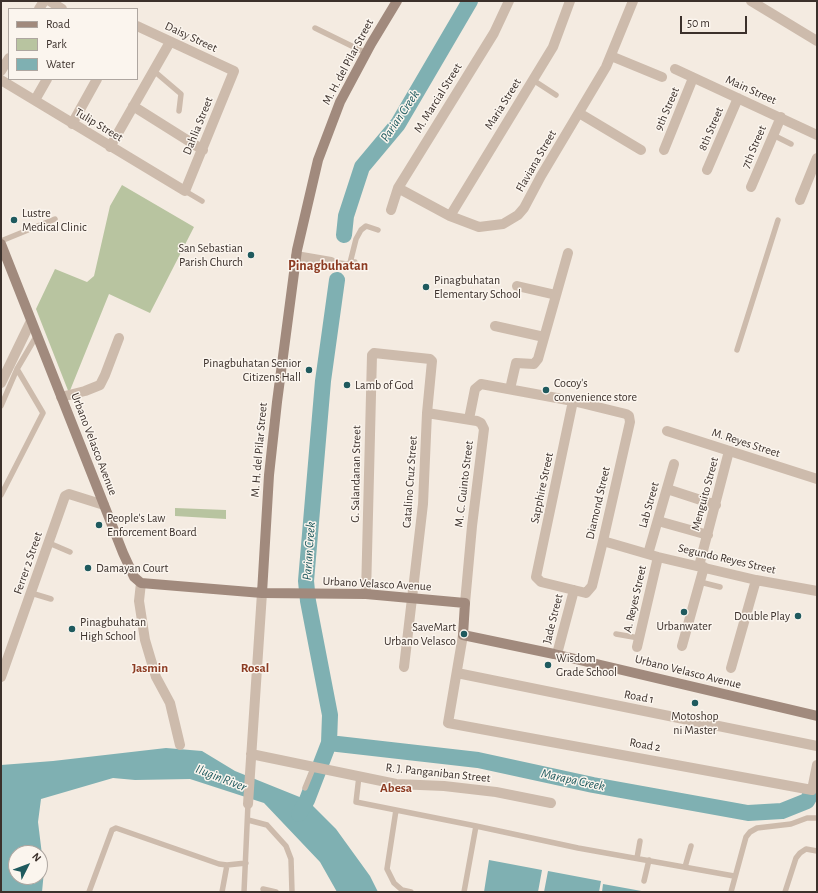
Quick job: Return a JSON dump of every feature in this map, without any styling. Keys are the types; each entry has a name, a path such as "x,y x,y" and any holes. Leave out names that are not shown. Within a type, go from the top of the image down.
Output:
{"main road":[{"name":"M. H. del Pilar Street","path":"262,593 274,432 286,322 296,256 318,160 340,102 366,53 397,1"},
{"name":"Urbano Velasco Avenue","path":"1,244 130,570 141,583 262,593 366,594 465,603"},
{"path":"464,635 465,603"},
{"name":"Urbano Velasco Avenue","path":"464,635 557,654 817,716"}],"street":[{"path":"50,1 60,8"},
{"name":"M. Marcial Street","path":"390,210 398,188 494,32 509,1"},
{"name":"Maria Street","path":"450,216 554,47 570,1"},
{"name":"Flaviana Street","path":"398,188 450,216 479,227 503,224 518,215 524,208 540,176 579,113 611,56 633,1"},
{"path":"751,1 817,41"},
{"name":"Daisy Street","path":"138,26 234,71"},
{"path":"110,147 170,42"},
{"path":"611,56 662,77"},
{"path":"1,71 8,60"},
{"name":"Main Street","path":"674,69 781,117 817,135"},
{"name":"Dahlia Street","path":"185,190 203,150 234,71"},
{"name":"9th Street","path":"664,150 693,78"},
{"name":"Tulip Street","path":"1,80 110,147 185,190"},
{"path":"35,100 46,80"},
{"path":"72,124 96,80"},
{"name":"8th Street","path":"708,170 738,98"},
{"path":"133,106 203,150"},
{"path":"579,113 641,150"},
{"name":"7th Street","path":"751,188 781,117"},
{"path":"800,200 817,158"},
{"path":"510,389 515,364 517,362 537,362 568,253"},
{"path":"296,256 331,262"},
{"path":"517,286 556,295"},
{"path":"1,384 31,321"},
{"path":"495,326 544,337"},
{"path":"61,397 86,392 100,385 119,338"},
{"name":"Catalino Cruz Street","path":"372,355 374,353 431,360 423,504 404,667"},
{"name":"G. Salandanan Street","path":"366,594 372,355"},
{"path":"469,419 472,396 477,386 484,384 573,401"},
{"name":"Diamond Street","path":"573,401 626,414 629,416 630,422 592,586 586,593"},
{"name":"Sapphire Street","path":"538,580 536,577 573,401"},
{"name":"M. C. Guinto Street","path":"427,413 477,421 481,423 484,428 472,526 465,603"},
{"name":"M. Reyes Street","path":"667,431 817,479"},
{"name":"Menguito Street","path":"682,646 700,582 701,566 708,534 729,451"},
{"name":"Lab Street","path":"653,555 658,521 674,464"},
{"path":"667,490 716,505"},
{"name":"Ferrer 2 Street","path":"1,677 48,543 67,494 104,505"},
{"path":"658,521 708,534"},
{"name":"Segundo Reyes Street","path":"603,541 633,550 756,580 817,591"},
{"name":"A. Reyes Street","path":"638,642 653,555"},
{"name":"Jade Street","path":"538,580 586,593"},
{"path":"731,668 756,580"},
{"path":"141,583 139,601 145,640 156,677 170,704 180,746"},
{"name":"Jade Street","path":"557,654 574,590"},
{"name":"M. H. del Pilar Street","path":"248,804 262,593"},
{"path":"457,673 464,635"},
{"name":"Road 2","path":"457,673 448,723 725,772 812,790 817,765"},
{"name":"Road 1","path":"457,673 817,746"},
{"name":"R. J. Panganiban Street","path":"251,754 396,784 444,786 496,792 551,803"}],"lane":[{"path":"315,28 366,53"},
{"path":"154,71 181,94 179,111"},
{"path":"533,80 556,95"},
{"path":"773,135 791,144"},
{"path":"185,190 202,201"},
{"path":"1,241 55,219"},
{"path":"736,350 778,220"},
{"path":"331,262 352,262 356,240 361,230 366,226 378,230"},
{"path":"1,406 17,369 37,334"},
{"path":"1,495 43,413 17,369"},
{"path":"48,543 70,552"},
{"path":"700,582 720,587"},
{"path":"31,593 51,599"},
{"path":"616,634 638,642"},
{"path":"305,788 317,767"},
{"path":"359,776 356,802 734,876"},
{"path":"244,892 248,804"},
{"path":"396,810 387,869 394,884 402,890 411,892"},
{"path":"731,892 734,876 746,837 750,832 757,828 791,824 807,818 817,818"},
{"path":"248,820 267,825 286,846 291,859 292,892"},
{"path":"464,892 476,826"},
{"path":"88,892 112,830 116,828 226,865 246,864"},
{"path":"638,858 640,841"},
{"path":"685,867 691,846"},
{"path":"784,892 796,858 800,853 806,849 817,851"},
{"path":"644,881 650,860"},
{"path":"222,892 226,865"},
{"path":"263,889 276,892"}],"green space":[{"path":"122,185 194,227 150,313 109,294 69,393 36,309 55,269 87,282 94,276 110,206"},
{"path":"175,508 226,510 226,519 175,516"}],"water":[{"name":"Ilugin River","path":"166,748 202,751 235,771 307,800 336,829 370,876 378,892 337,892 320,862 264,803 190,779 135,780 113,778 41,799 38,822 41,845 8,845 8,885 43,885 42,892 1,892 1,765 53,761"},
{"path":"489,860 542,870 538,892 484,892"},
{"path":"548,871 601,881 599,892 544,892"},
{"path":"603,884 647,892 602,892"}],"waterway":[{"name":"Parian Creek","path":"344,235 346,216 362,167 398,124 470,1"},
{"name":"Parian Creek","path":"299,814 307,800 329,743 330,715 308,601 306,581 323,381 337,280"},
{"name":"Marapa Creek","path":"329,743 478,760 593,785 748,813 782,811 807,801 811,794"}],"place":[{"name":"Lustre Medical Clinic","path":"14,220"},
{"name":"San Sebastian Parish Church","path":"251,255"},
{"name":"Pinagbuhatan Elementary School","path":"426,287"},
{"name":"Pinagbuhatan Senior Citizens Hall","path":"309,370"},
{"name":"Lamb of God","path":"347,385"},
{"name":"Cocoy's convenience store","path":"546,390"},
{"name":"People's Law Enforcement Board","path":"99,525"},
{"name":"Damayan Court","path":"88,568"},
{"name":"Urbanwater","path":"684,612"},
{"name":"Double Play","path":"798,616"},
{"name":"Pinagbuhatan High School","path":"72,629"},
{"name":"SaveMart Urbano Velasco","path":"464,634"},
{"name":"Wisdom Grade School","path":"548,665"},
{"name":"Motoshop ni Master","path":"695,703"}],"district":[{"name":"Pinagbuhatan","path":"328,266"},
{"name":"Jasmin","path":"150,668"},
{"name":"Rosal","path":"255,668"},
{"name":"Abesa","path":"396,788"}]}
